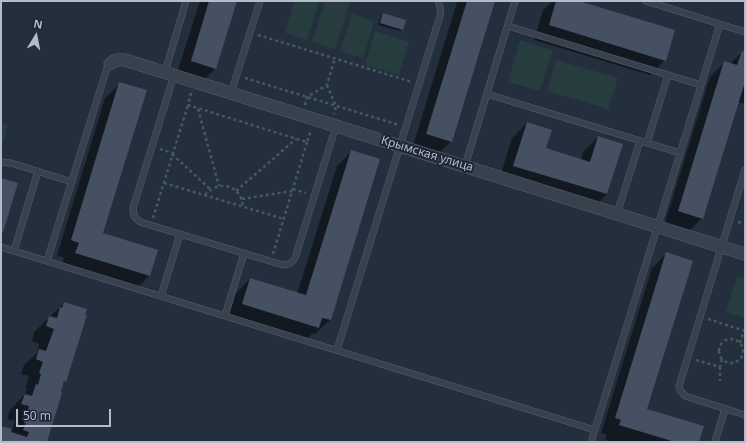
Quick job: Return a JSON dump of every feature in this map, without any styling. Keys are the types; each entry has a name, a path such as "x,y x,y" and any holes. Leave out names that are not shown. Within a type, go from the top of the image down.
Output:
{"street":[{"name":"Крымская улица","path":"110,64 118,59 125,60 170,73 745,254"}],"lane":[{"path":"186,1 152,146 133,208 134,216 140,222 271,262 287,265 294,261 314,196 333,125"},
{"path":"231,93 260,1"},
{"path":"337,350 440,16 441,10 438,1"},
{"path":"465,166 515,1"},
{"path":"646,1 745,32"},
{"path":"591,442 720,24"},
{"path":"508,26 701,85"},
{"path":"48,261 107,68 110,64"},
{"path":"647,143 668,75"},
{"path":"487,94 680,153"},
{"path":"617,214 640,141"},
{"path":"1,162 11,163 72,182"},
{"path":"745,170 678,386 681,393 685,396 745,416"},
{"path":"14,251 38,171"},
{"path":"161,296 180,234"},
{"path":"1,247 595,430"},
{"path":"225,316 244,253"},
{"path":"715,442 725,409"}],"path":[{"path":"250,32 419,84"},
{"path":"333,125 336,106 327,84 335,58"},
{"path":"237,75 406,127"},
{"path":"151,225 195,81"},
{"path":"302,115 307,97 327,84"},
{"path":"188,105 307,142"},
{"path":"198,109 219,186"},
{"path":"271,262 314,119"},
{"path":"236,191 297,139"},
{"path":"152,146 173,154 210,189"},
{"path":"164,183 284,219"},
{"path":"205,195 210,189 219,186 228,186 236,191 242,198 243,207"},
{"path":"242,198 293,190 314,196"},
{"path":"700,317 745,331 740,343"},
{"path":"720,381 720,367 722,358 720,347 729,339 740,343 744,348 741,358 737,361 726,361 722,358"},
{"path":"687,357 720,367"}],"green space":[{"path":"294,1 319,1 307,40 285,33"},
{"path":"325,1 350,1 335,49 312,42"},
{"path":"352,14 374,21 363,58 340,51"},
{"path":"375,31 409,42 399,75 365,65"},
{"path":"520,40 553,50 540,91 508,82"},
{"path":"556,60 618,78 608,109 547,91"},
{"path":"1,123 8,125 2,145 1,144"},
{"path":"737,276 745,278 745,318 726,312"}],"building":[{"path":"209,1 237,1 216,69 191,61"},
{"path":"467,1 495,1 452,142 426,134"},
{"path":"556,1 579,1 675,30 666,61 549,25"},
{"path":"383,13 406,20 403,30 380,23"},
{"path":"742,51 745,52 745,85 703,219 678,211 724,61 737,65"},
{"path":"119,82 147,90 103,233 158,250 150,276 75,253 79,243 71,240"},
{"path":"527,122 552,130 546,148 590,162 598,136 623,144 607,194 513,166"},
{"path":"351,150 380,159 331,320 322,318 319,328 242,304 250,278 306,295"},
{"path":"1,178 18,183 3,232 1,231"},
{"path":"666,252 693,261 647,409 704,426 699,442 675,442 619,425 621,420 615,418"},
{"path":"64,302 87,309 85,315 87,315 66,382 64,381 62,393 47,442 1,442 1,426 12,429 11,432 27,437 29,432 23,430 26,423 24,423 29,406 21,404 25,394 32,396 36,384 38,385 41,374 39,373 43,362 36,359 39,349 46,351 54,329 46,326 49,316 57,318 60,307 62,308"}]}
